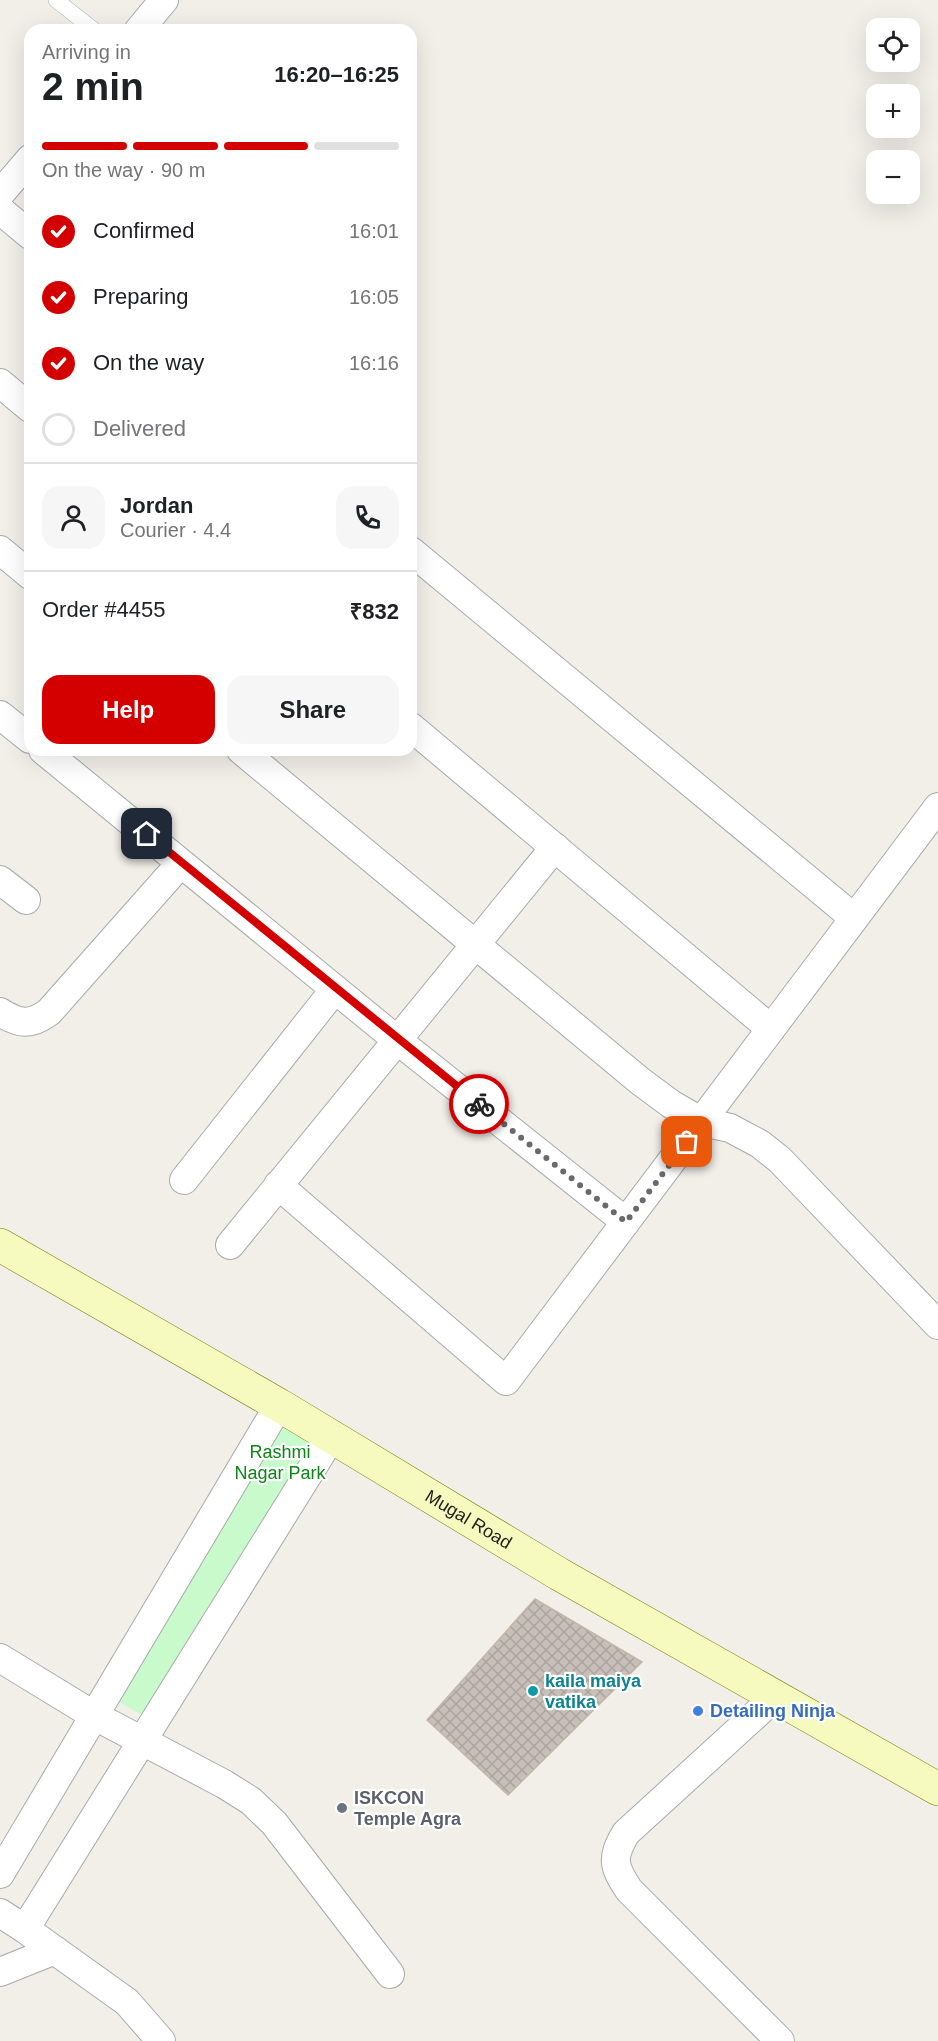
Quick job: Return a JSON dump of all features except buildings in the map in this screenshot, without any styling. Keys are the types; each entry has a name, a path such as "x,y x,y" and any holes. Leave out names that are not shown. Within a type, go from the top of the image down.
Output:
{"street":[{"path":"144,24 164,0"},
{"path":"0,194 24,166"},
{"path":"0,210 24,230"},
{"path":"0,382 24,403"},
{"path":"0,550 24,570"},
{"path":"417,556 854,918"},
{"path":"0,714 24,734"},
{"path":"417,732 771,1029"},
{"path":"50,756 398,1040 626,1222"},
{"path":"248,756 640,1081 671,1104 702,1122 730,1128 760,1144 780,1160 938,1324"},
{"path":"278,1185 506,1381 938,807"},
{"path":"230,1245 555,847"},
{"path":"3,1018 16,1021 36,1021 49,1012 181,863"},
{"path":"0,880 26,900"},
{"path":"184,1180 335,988"},
{"name":"Mugal Road","path":"0,1245 279,1405 559,1574 938,1789"},
{"path":"0,1874 279,1405"},
{"path":"26,1929 332,1437"},
{"path":"0,1658 95,1716 224,1784 263,1811 390,1974"},
{"path":"775,1697 626,1833 618,1847 615,1860 619,1875 629,1890 780,2041"},
{"path":"0,1913 26,1929 127,2002 161,2041"},
{"path":"0,1972 55,1950"}],"lane":[{"path":"56,0 86,24"}],"green space":[{"name":"Rashmi Nagar Park","path":"271,1419 323,1452 154,1722 107,1695"}],"way so far":[{"path":"479,1104 626,1222 687,1142"}],"place":[{"name":"kaila maiya vatika","path":"533,1691"},
{"name":"Detailing Ninja","path":"698,1711"},
{"name":"ISKCON Temple Agra","path":"342,1808"}],"route":[{"path":"147,834 479,1104"}]}
